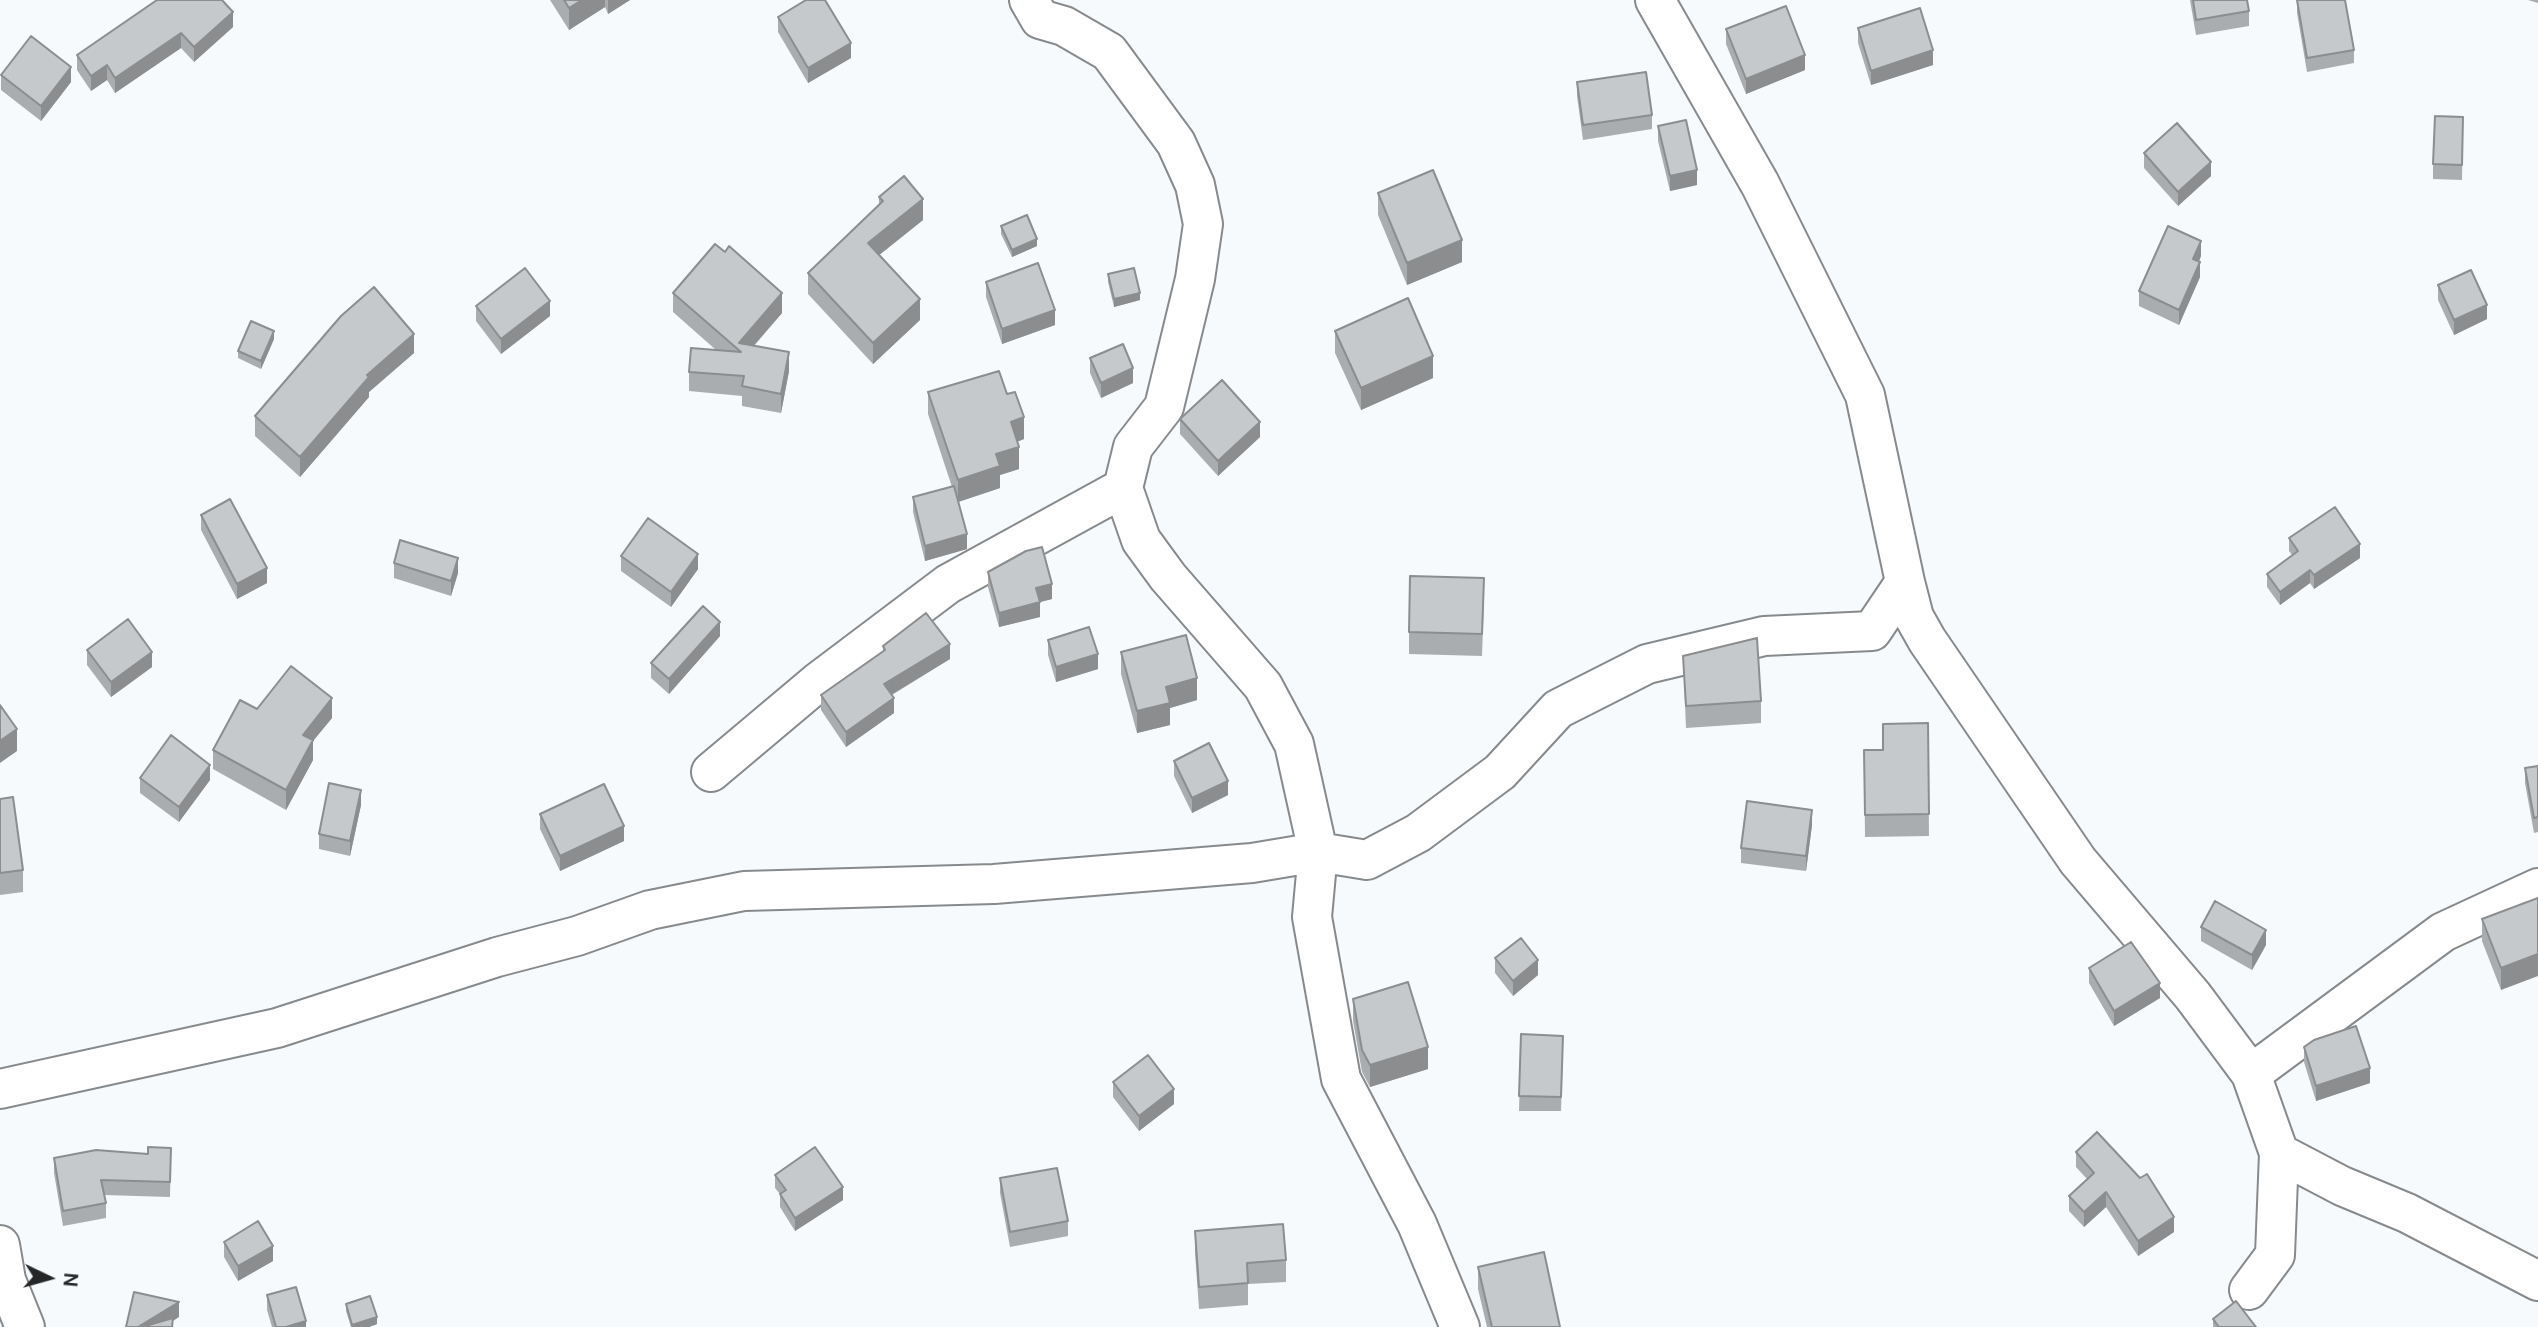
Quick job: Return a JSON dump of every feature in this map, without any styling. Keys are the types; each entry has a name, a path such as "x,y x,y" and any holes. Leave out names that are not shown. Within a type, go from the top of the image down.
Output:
{"street":[{"path":"1029,0 1040,19 1064,26 1109,52 1176,143 1195,185 1203,224 1195,279 1164,407 1133,446 1123,488 1141,540 1168,577 1263,686 1294,744 1318,852 1312,917 1342,1079 1417,1224 1460,1327"},
{"path":"1655,0 1760,184 1866,396 1914,617 2078,861 2193,996 2251,1074 2280,1153 2275,1255 2249,1290"},
{"path":"711,772 818,682 948,584 1123,488"},
{"path":"0,1089 277,1027 497,957 577,936 650,910 744,891 994,884 1252,863 1318,852 1367,860 1418,832 1500,772 1558,709 1647,664 1764,636 1872,631 1905,582"},
{"path":"2251,1074 2443,932 2538,888"},
{"path":"2280,1153 2342,1186 2407,1213 2538,1281"},
{"path":"0,1245 6,1280 25,1327"}],"building":[{"path":"157,0 222,0 233,12 194,47 181,33 115,78 107,65 91,76 77,55"},
{"path":"564,0 582,0 569,8"},
{"path":"806,0 825,0 851,43 808,68 778,17"},
{"path":"2193,0 2247,0 2249,11 2196,20"},
{"path":"2297,0 2345,0 2354,50 2307,58"},
{"path":"1786,6 1805,55 1746,79 1726,29"},
{"path":"1920,8 1933,50 1871,71 1858,28"},
{"path":"31,36 71,67 41,106 1,75"},
{"path":"1646,72 1652,115 1583,125 1577,82"},
{"path":"2435,116 2463,117 2462,165 2433,164"},
{"path":"1686,120 1697,170 1670,176 1658,126"},
{"path":"2177,123 2211,162 2178,192 2144,153"},
{"path":"1433,170 1462,240 1407,263 1378,193"},
{"path":"904,176 923,199 868,243 920,299 873,343 808,273 883,201 879,197"},
{"path":"1027,215 1037,239 1012,250 1001,226"},
{"path":"2168,226 2201,241 2193,259 2200,262 2179,310 2139,291"},
{"path":"715,244 725,252 729,246 782,293 739,343 789,352 781,394 742,386 744,376 689,372 691,348 741,352 673,293"},
{"path":"1038,263 1055,310 1002,329 986,282"},
{"path":"525,268 550,301 501,339 476,306"},
{"path":"1134,268 1140,293 1114,299 1108,274"},
{"path":"2471,270 2487,305 2454,320 2438,285"},
{"path":"374,287 414,334 367,375 369,377 300,457 255,416 341,316"},
{"path":"1408,298 1433,356 1361,388 1335,331"},
{"path":"251,321 274,331 261,361 238,351"},
{"path":"1123,344 1133,368 1101,383 1090,358"},
{"path":"999,371 1007,394 1015,392 1024,417 1011,422 1019,447 996,454 1000,466 958,480 928,392"},
{"path":"1222,380 1260,422 1218,461 1180,419"},
{"path":"954,486 967,534 925,546 913,497"},
{"path":"230,499 267,568 237,584 201,515"},
{"path":"2335,507 2360,544 2314,575 2310,570 2280,592 2267,574 2298,551 2289,538"},
{"path":"648,518 698,554 671,592 621,556"},
{"path":"400,540 458,558 451,581 394,563"},
{"path":"1042,547 1052,584 1036,588 1040,602 999,613 988,572 1026,551"},
{"path":"1410,576 1484,578 1482,634 1409,632"},
{"path":"703,606 720,622 669,679 651,663"},
{"path":"926,613 950,644 884,684 894,698 846,732 821,695 885,650 883,646"},
{"path":"128,619 152,652 111,682 87,650"},
{"path":"1089,627 1098,654 1056,667 1048,640"},
{"path":"1186,635 1197,678 1166,687 1170,703 1137,711 1121,652"},
{"path":"1757,638 1761,701 1686,706 1683,656"},
{"path":"291,666 332,698 303,735 313,740 286,790 213,750 240,700 257,709"},
{"path":"0,705 17,729 0,741"},
{"path":"1928,723 1929,814 1865,815 1864,750 1883,750 1883,724"},
{"path":"171,735 210,765 179,807 140,778"},
{"path":"1209,743 1228,781 1192,798 1174,761"},
{"path":"2538,766 2538,817 2534,818 2525,768"},
{"path":"329,783 361,790 350,841 319,834"},
{"path":"604,784 624,826 560,856 540,814"},
{"path":"13,797 23,870 0,873 0,799"},
{"path":"1747,801 1812,810 1806,856 1741,848"},
{"path":"2538,898 2538,954 2501,968 2482,919"},
{"path":"2215,901 2266,930 2252,955 2201,927"},
{"path":"1521,938 1538,960 1513,981 1495,958"},
{"path":"2131,942 2160,983 2114,1011 2089,968"},
{"path":"1408,982 1428,1047 1370,1065 1362,1050 1353,999"},
{"path":"2356,1026 2370,1068 2316,1086 2304,1047 2314,1040"},
{"path":"1521,1034 1563,1036 1561,1097 1519,1096"},
{"path":"1148,1055 1174,1089 1139,1116 1113,1082"},
{"path":"2097,1132 2140,1178 2147,1174 2174,1217 2138,1241 2106,1192 2084,1212 2069,1196 2094,1173 2076,1152"},
{"path":"148,1147 171,1148 170,1182 101,1180 106,1203 63,1211 54,1158 96,1150 148,1154"},
{"path":"815,1147 843,1187 795,1218 780,1194 786,1190 775,1175"},
{"path":"1057,1168 1068,1221 1010,1232 1000,1178"},
{"path":"258,1221 273,1246 238,1266 224,1242"},
{"path":"1283,1224 1286,1260 1247,1263 1248,1283 1199,1287 1195,1231"},
{"path":"1544,1252 1560,1327 1492,1327 1478,1267"},
{"path":"296,1287 306,1321 276,1327 267,1295"},
{"path":"134,1292 179,1302 138,1327 126,1327"},
{"path":"370,1296 377,1317 352,1325 346,1304"},
{"path":"2236,1301 2256,1327 2219,1327 2213,1319"},
{"path":"173,1318 172,1327 142,1327"}]}
